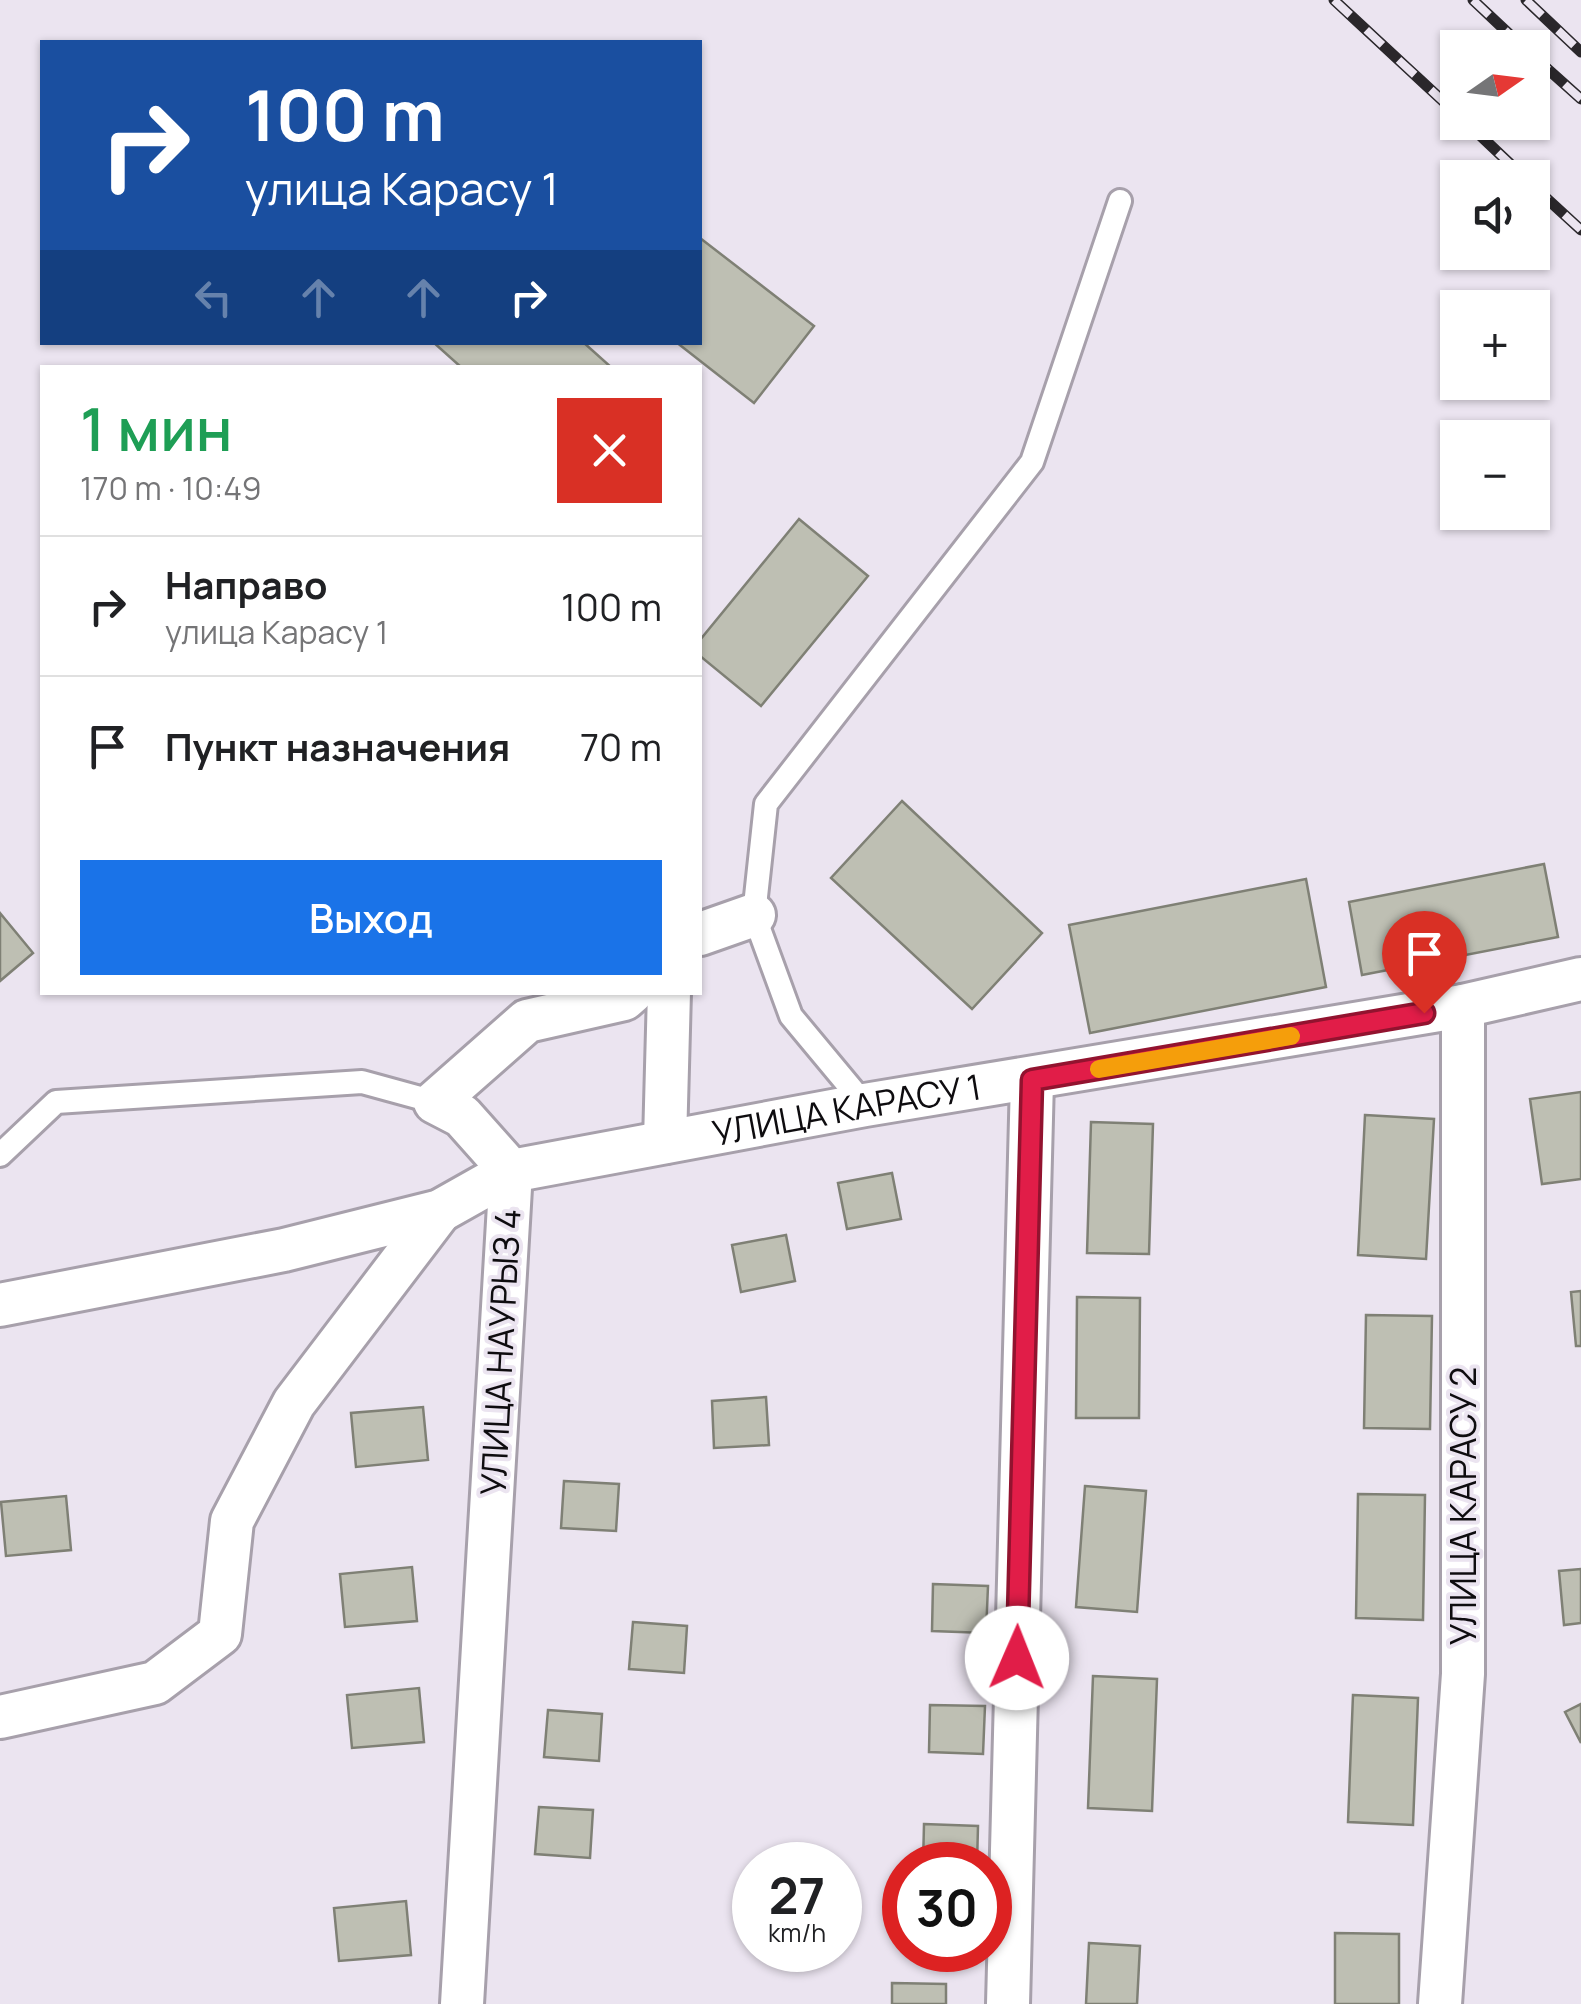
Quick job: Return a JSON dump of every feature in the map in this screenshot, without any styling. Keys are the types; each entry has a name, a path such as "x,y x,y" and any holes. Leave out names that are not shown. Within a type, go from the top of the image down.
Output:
{"street":[{"path":"702,933 754,915"},
{"name":"УЛИЦА КАРАСУ 1","path":"511,1170 865,1105 1464,1006 1581,979"},
{"path":"511,1170 462,1116 435,1102 527,1020 629,995"},
{"path":"664,1142 669,995"},
{"name":"УЛИЦА КАРАСУ 2","path":"1440,2004 1463,1674 1464,1006"},
{"path":"1008,2004 1032,1080"},
{"name":"УЛИЦА НАУРЫЗ 4","path":"0,1305 284,1250 440,1211 511,1170"},
{"name":"УЛИЦА НАУРЫЗ 4","path":"462,2004 511,1170"},
{"path":"0,1717 155,1684 220,1634 232,1521 294,1403 440,1211"}],"lane":[{"path":"865,1105 791,1016 754,915 766,804 1032,462 1120,201"},
{"path":"0,1155 56,1102 362,1082 435,1102"}],"building":[{"path":"702,240 814,326 754,403 680,345 702,345"},
{"path":"436,345 586,345 609,365 459,365"},
{"path":"799,519 868,576 761,706 702,658 702,638"},
{"path":"902,801 1042,933 972,1009 831,878"},
{"path":"1544,864 1558,937 1362,975 1349,902"},
{"path":"1306,879 1326,987 1090,1033 1069,925"},
{"path":"0,913 33,953 0,981"},
{"path":"1581,1092 1581,1179 1542,1184 1530,1099"},
{"path":"1365,1115 1434,1119 1426,1259 1358,1255"},
{"path":"1091,1122 1153,1124 1149,1254 1087,1253"},
{"path":"892,1173 901,1219 847,1229 838,1183"},
{"path":"786,1235 795,1281 741,1292 732,1245"},
{"path":"1581,1291 1581,1346 1576,1346 1571,1292"},
{"path":"1077,1297 1140,1298 1139,1418 1076,1418"},
{"path":"1366,1315 1432,1316 1430,1429 1364,1428"},
{"path":"766,1397 769,1445 714,1448 712,1401"},
{"path":"423,1407 428,1460 356,1467 351,1413"},
{"path":"564,1481 619,1484 616,1531 561,1528"},
{"path":"1085,1486 1146,1491 1137,1612 1076,1607"},
{"path":"1358,1494 1425,1495 1423,1620 1356,1618"},
{"path":"66,1496 71,1550 6,1556 1,1502"},
{"path":"412,1567 417,1621 345,1627 340,1574"},
{"path":"1581,1569 1581,1623 1564,1625 1559,1571"},
{"path":"933,1584 988,1586 986,1633 932,1631"},
{"path":"633,1622 687,1626 684,1673 629,1669"},
{"path":"1093,1676 1157,1679 1152,1811 1088,1808"},
{"path":"419,1688 424,1742 352,1748 347,1695"},
{"path":"1353,1695 1418,1698 1413,1825 1348,1822"},
{"path":"1581,1704 1581,1743 1565,1712"},
{"path":"930,1705 985,1706 983,1754 929,1752"},
{"path":"548,1710 602,1714 599,1761 544,1757"},
{"path":"539,1807 593,1810 590,1858 535,1854"},
{"path":"924,1824 978,1826 978,1842 924,1842"},
{"path":"406,1901 411,1955 339,1961 334,1908"},
{"path":"1335,1933 1399,1934 1399,2004 1335,2004"},
{"path":"1089,1943 1140,1946 1137,2004 1086,2004"},
{"path":"892,1983 946,1984 946,2004 892,2004"}],"railway":[{"path":"1334,0 1440,98"},
{"path":"1473,0 1505,30"},
{"path":"1526,0 1581,52"},
{"path":"1550,71 1581,99"},
{"path":"1485,140 1506,160"},
{"path":"1550,202 1581,230"}],"slow traffic":[{"path":"1099,1069 1291,1036"}],"route":[{"path":"1017,1658 1032,1080 1424,1013"}]}
